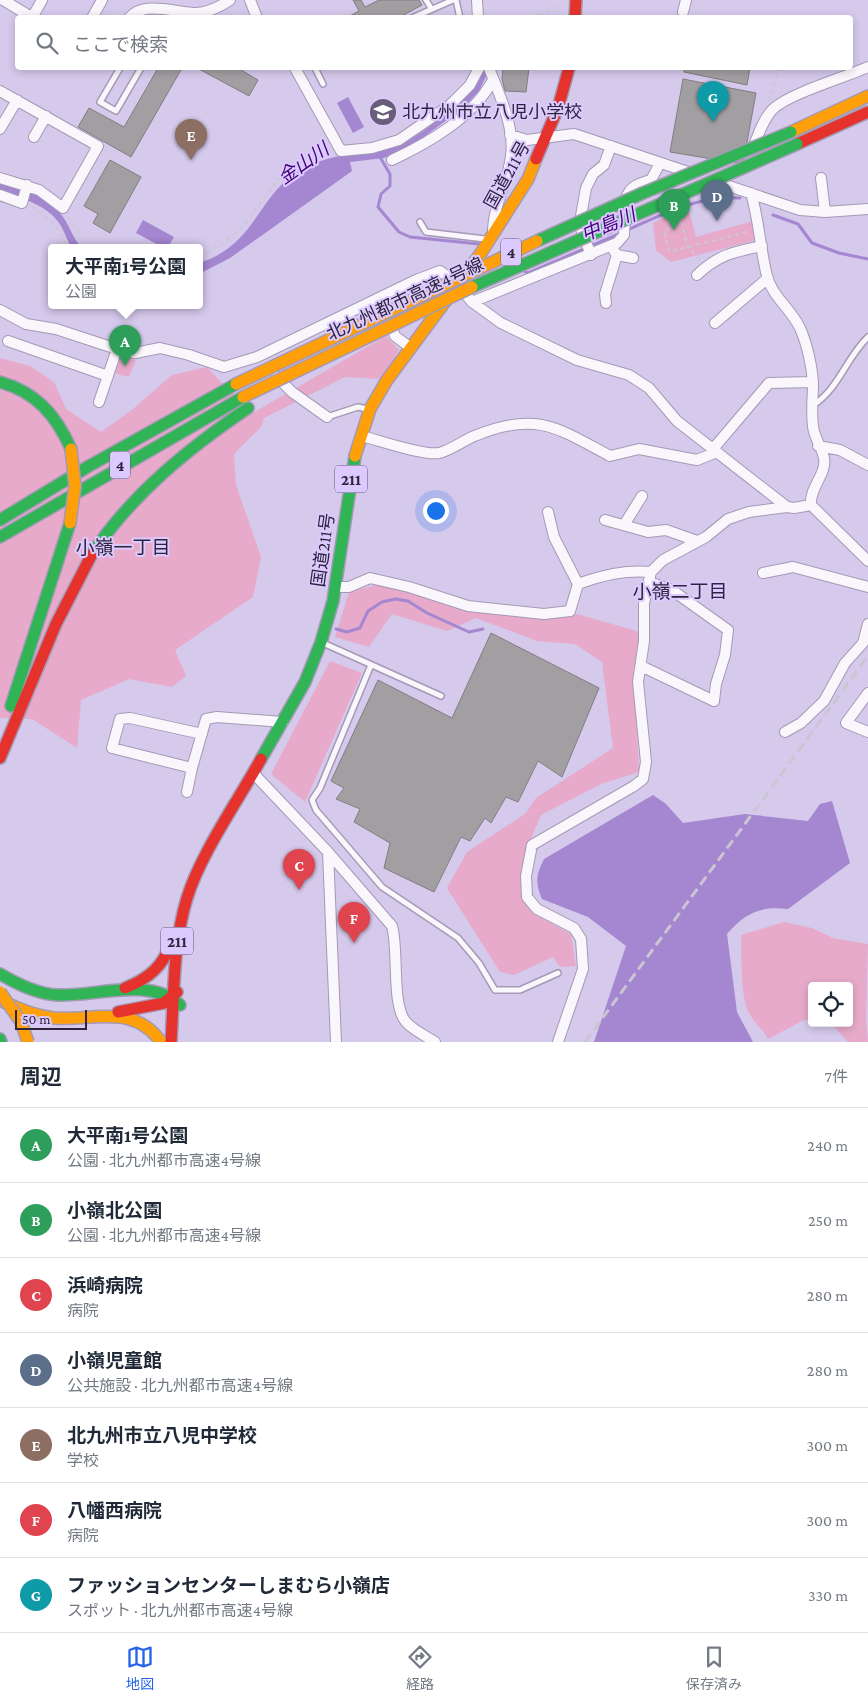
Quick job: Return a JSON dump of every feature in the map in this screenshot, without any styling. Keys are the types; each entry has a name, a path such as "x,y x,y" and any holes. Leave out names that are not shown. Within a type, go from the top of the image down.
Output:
{"highway":[{"path":"575,15 576,0"},
{"path":"563,15 564,2"},
{"name":"国道211号","path":"547,137 557,70"},
{"name":"国道211号","path":"171,1042 178,934 192,885 305,682 320,642 335,587 353,462 370,409 411,348 492,237 528,180 558,108 568,70"},
{"name":"北九州都市高速4号線","path":"0,520 97,461 236,384 489,262 643,193 791,132 868,96"},
{"name":"北九州都市高速4号線","path":"0,537 133,458 243,397 371,333 520,264 868,112"},
{"path":"0,758 60,616 93,552 119,519 152,483 190,448 248,408 371,333"},
{"path":"0,382 26,391 44,404 56,418 65,450 65,523 14,693 0,749"},
{"path":"0,507 44,485 188,403 236,384"},
{"path":"0,393 25,404 44,419 65,450"},
{"path":"11,666 65,523"},
{"name":"国道211号","path":"181,1042 180,983 188,923 212,846"},
{"path":"98,993 135,984 156,972 170,948 181,903 192,885"},
{"path":"0,974 28,989 59,995 150,991 167,993 181,1007"},
{"path":"65,1018 164,1003 173,997 180,983"},
{"path":"0,992 21,1022 28,1042"},
{"path":"0,1000 28,1012 65,1018 137,1019 152,1029 161,1042"}],"street":[{"path":"3,0 29,15"},
{"path":"33,15 42,0"},
{"path":"94,15 102,0"},
{"path":"132,15 150,4 174,14 199,13 220,6 230,0"},
{"path":"250,0 256,15"},
{"path":"476,0 478,15"},
{"path":"683,12 686,0"},
{"path":"736,188 764,121 772,109 785,100 868,66"},
{"path":"296,70 341,151 372,148 399,140 450,105 470,85 478,70"},
{"path":"490,70 506,114 511,156 494,212 492,237"},
{"path":"392,160 418,148 466,114 485,94 493,80"},
{"path":"0,91 98,146 63,208 40,190 0,178"},
{"path":"0,129 17,100"},
{"path":"34,137 46,116"},
{"path":"510,135 527,140 574,134 800,210 825,212 868,209"},
{"path":"591,253 582,229 581,216 586,188 593,174 604,165 611,146"},
{"path":"472,302 617,243 624,235 626,196 628,192 637,184 651,180 660,163"},
{"path":"821,178 825,212"},
{"path":"0,195 23,201 27,187"},
{"path":"750,193 760,228 768,278 778,297 800,327 809,355 813,382 812,406 815,439 824,457 824,466 810,498 811,504 868,561"},
{"path":"610,246 617,255 633,258"},
{"path":"697,275 713,260 734,252 762,246"},
{"path":"606,303 605,294 617,255"},
{"path":"0,310 26,324 56,329 117,350 135,353 160,348 189,355 224,367 257,357 440,271 458,284 472,302 501,323 578,360 629,375 649,388 677,421 787,507"},
{"path":"715,322 768,278"},
{"path":"378,299 395,336 411,348"},
{"path":"8,341 108,376"},
{"path":"99,402 117,350"},
{"path":"257,357 292,392 327,417"},
{"path":"360,436 422,452 439,453 477,434 512,423 545,424 558,428 610,456 639,449 697,460 715,451 769,383 813,382"},
{"path":"818,446 840,450 868,465"},
{"path":"624,525 642,496"},
{"path":"558,1042 583,969 581,939 574,928 537,909 527,897 527,861 532,845 634,786 643,778 646,762 638,682 644,641 644,603 650,577 663,560 706,537 728,519 749,512 787,507 794,508 811,504"},
{"path":"335,587 349,587 370,578 409,587 468,606 544,614 570,611 578,584 554,537 548,512"},
{"path":"605,520 648,532 666,530 697,541"},
{"path":"763,574 793,567 868,586"},
{"path":"578,584 627,570 650,577 672,590 728,630 725,655 716,684 714,701 641,666"},
{"path":"785,732 801,723 824,701 845,663 863,643 868,624"},
{"path":"868,693 846,723 868,732"},
{"path":"186,792 206,719 217,717 283,722"},
{"path":"192,768 112,748 120,719 130,718 202,734"},
{"path":"254,774 328,852 392,926 396,938 399,1008 407,1023 430,1040"},
{"path":"328,852 336,1042"}],"lane":[{"path":"426,0 431,8"},
{"path":"418,15 454,0 459,15"},
{"path":"119,70 100,102 116,111 140,70"},
{"path":"316,70 323,84"},
{"path":"420,222 426,232 492,237"},
{"path":"812,406 833,390 857,347 868,337"},
{"path":"327,417 358,408 370,409"},
{"path":"320,642 441,696"},
{"path":"371,665 320,788 312,800 316,810 382,887 458,938 479,963 495,990 520,990 558,973"}],"path":[{"path":"537,15 564,2"},
{"path":"772,109 768,100 778,70"},
{"path":"203,254 227,240 247,221 271,186 285,172 302,161 328,152 341,151"},
{"path":"23,201 36,207 56,225 66,244"},
{"path":"63,208 86,244"},
{"path":"706,266 688,247 682,223 664,231 669,252 688,247 760,228"}],"shaded area":[{"path":"480,70 489,70 479,91 463,108 413,145 384,158 350,162 352,171 230,258 203,272 203,261 232,246 281,185 294,174 316,162 376,150 403,142 430,126 463,92"},
{"path":"348,97 364,127 353,133 337,103"},
{"path":"0,183 35,194 51,203 63,217 79,244 70,244 56,219 42,208 17,196 0,191"},
{"path":"688,207 696,237 753,221 756,240 671,262 656,250 653,223"},
{"path":"143,220 174,237 170,244 156,244 136,233"},
{"path":"386,336 399,350 382,379 345,377 264,418 261,427 234,454 236,485 261,557 253,597 175,650 186,676 172,687 129,679 81,700 77,748 32,719 0,718 0,358 30,366 54,382 66,409 101,432 133,409 172,375 207,367 251,414"},
{"path":"121,356 136,360 129,377 115,373"},
{"path":"384,583 546,618 577,614 640,632 635,682 639,772 601,784 541,815 529,843 522,896 536,915 571,934 576,966 560,967 553,957 514,975 500,972 447,888 467,852 525,814 536,798 613,748 602,662 575,644 537,641 476,618 447,631 392,614 369,647 335,637 349,592"},
{"path":"330,661 362,673 305,802 271,774"},
{"path":"653,795 666,804 683,823 745,814 808,821 820,804 832,801 850,863 788,909 778,908 754,912 740,921 727,934 737,1012 753,1042 594,1042 626,946 588,917 542,899 537,884 538,874 544,859"},
{"path":"784,922 812,928 833,938 868,944 866,1017 868,1042 848,1042 835,1027 853,1027 853,982 808,982 808,1020 804,1020 768,1039 751,1017 746,1006 743,987 741,935"}],"building":[{"path":"353,0 361,0 365,7 379,0 419,0 422,5 404,15 352,15 359,11"},
{"path":"157,70 181,70 131,157 78,127 89,108 124,127"},
{"path":"201,70 241,70 258,80 249,96"},
{"path":"503,70 529,70 526,92 505,91 502,79"},
{"path":"684,70 750,70 747,85 684,72"},
{"path":"683,79 756,93 743,164 670,152"},
{"path":"110,160 141,177 110,233 93,223 98,214 84,206"},
{"path":"491,633 599,688 562,777 538,761 518,802 506,797 491,823 485,818 470,841 461,837 434,892 384,868 390,843 354,822 360,809 336,799 344,788 331,781 378,680 452,718"}],"waterway":[{"name":"中島川","path":"380,157 390,174 390,186 381,194 378,207 399,232 410,237 479,244"},
{"name":"中島川","path":"627,230 668,212 710,199 740,198"},
{"name":"中島川","path":"773,215 798,224 812,243 839,253 868,259"},
{"name":"中島川","path":"524,271 528,273 621,233"},
{"path":"336,629 347,632 360,628 368,611 382,602 395,599 408,601 427,613 469,632 483,629"}],"railway":[{"path":"585,1042 868,656"}],"traffic: fast":[{"path":"537,241 643,193 791,132"},
{"path":"472,287 797,144"},
{"path":"0,382 24,392 43,406 59,426 71,449"},
{"path":"0,520 89,466 236,384"},
{"path":"0,537 243,397"},
{"path":"92,554 108,532 143,492 204,439 248,408"},
{"path":"261,759 305,682 321,642 333,601 355,456"},
{"path":"11,706 70,523"},
{"path":"0,974 27,988 42,993 72,995 122,990 153,991 167,996 180,1005"}],"traffic: slow":[{"path":"791,132 868,96"},
{"path":"355,456 370,409 387,380 481,253 528,179 536,159"},
{"path":"236,384 537,241"},
{"path":"243,397 472,287"},
{"path":"70,523 75,486 71,449"},
{"path":"0,992 21,1022 28,1042"},
{"path":"2,1001 27,1012 54,1018 112,1016 126,1018 138,1022 150,1030 161,1042"}],"traffic: jam":[{"path":"575,15 576,0"},
{"path":"536,159 558,108 568,70"},
{"path":"797,144 868,112"},
{"path":"0,758 56,624 92,554"},
{"path":"171,1042 177,951 182,915 187,898 201,863 261,759"},
{"path":"125,988 154,971 164,958 171,942"},
{"path":"118,1012 164,1003 177,992"}],"place":[{"name":"北九州市立八児小学校","path":"383,112"},
{"name":"ファッションセンターしまむら小嶺店","path":"713,122"},
{"name":"北九州市立八児中学校","path":"191,160"},
{"name":"小嶺児童館","path":"717,221"},
{"name":"小嶺北公園","path":"674,230"},
{"name":"大平南1号公園","path":"125,366"},
{"name":"浜崎病院","path":"299,890"},
{"name":"八幡西病院","path":"354,943"}],"district":[{"name":"小嶺一丁目","path":"123,547"},
{"name":"小嶺二丁目","path":"680,591"}],"water label":[{"name":"金山川","path":"303,163"}]}
